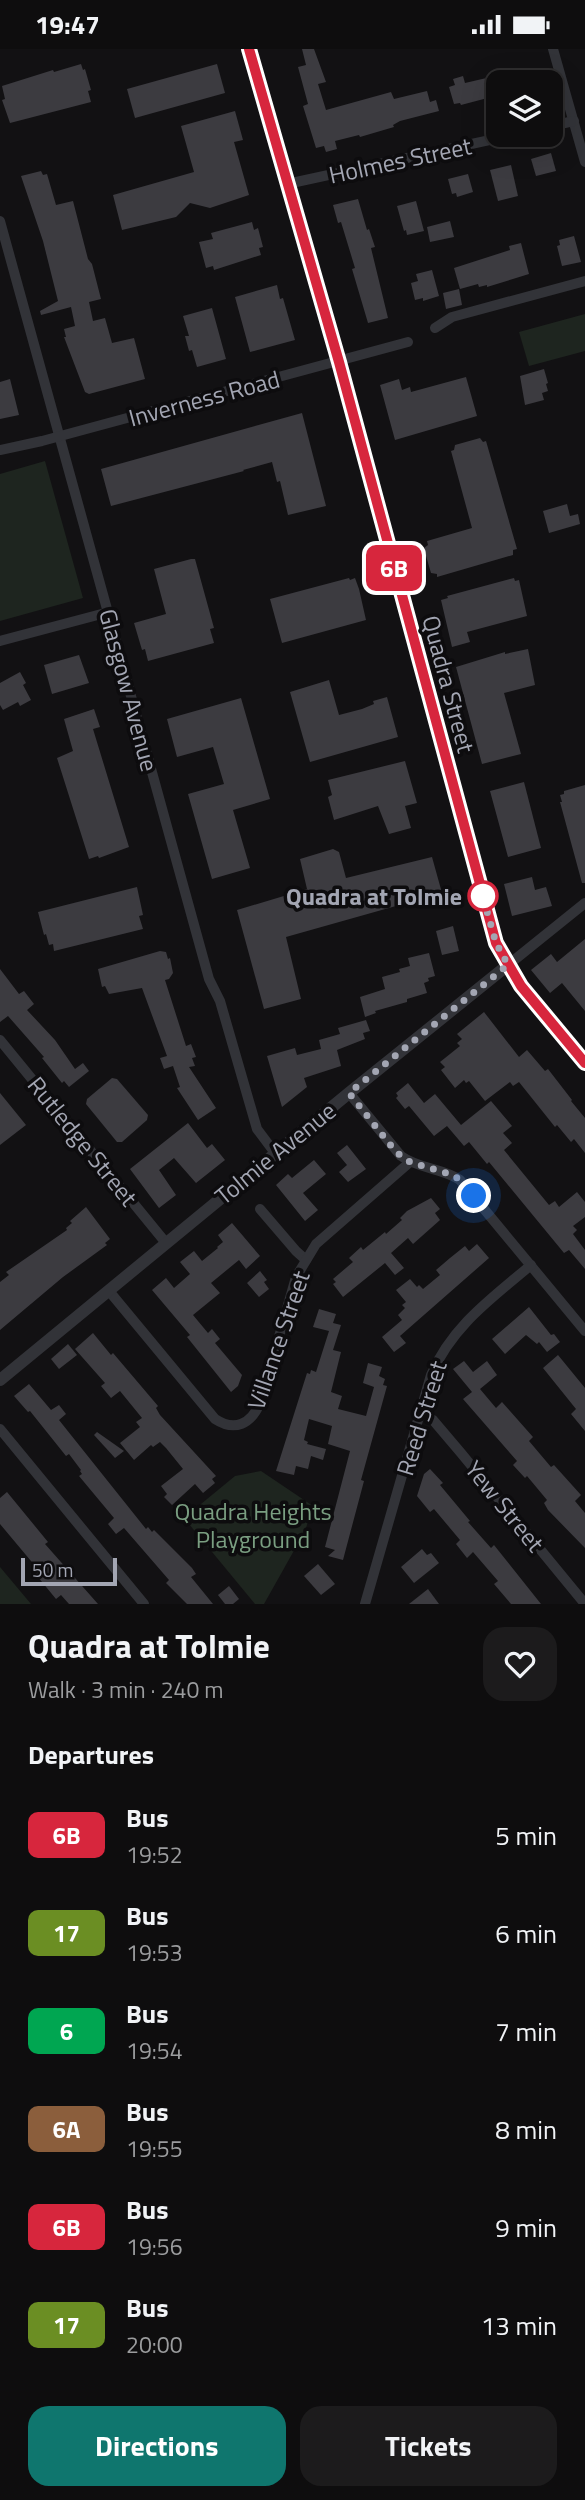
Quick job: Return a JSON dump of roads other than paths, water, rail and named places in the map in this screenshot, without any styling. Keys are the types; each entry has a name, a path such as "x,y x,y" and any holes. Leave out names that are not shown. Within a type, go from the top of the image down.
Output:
{"main road":[{"name":"Quadra Street","path":"249,49 339,362 496,943 521,986 585,1063"}],"street":[{"path":"553,49 585,162"},
{"path":"563,123 574,121"},
{"name":"Holmes Street","path":"287,184 486,141"},
{"name":"Glasgow Avenue","path":"0,221 209,979 220,1002 257,1129 275,1153"},
{"path":"435,328 452,317 585,281"},
{"name":"Inverness Road","path":"0,450 408,342"},
{"path":"0,641 109,612"},
{"name":"Tolmie Avenue","path":"0,1380 275,1153 585,903"},
{"name":"Rutledge Street","path":"0,1040 166,1243"},
{"path":"349,1093 396,1152 410,1162 453,1175 460,1180 585,1331"},
{"name":"Villance Street","path":"109,1291 215,1419 234,1427 251,1419 260,1403 296,1277 316,1244 410,1162"},
{"path":"260,1209 306,1260"},
{"name":"Reed Street","path":"365,1604 431,1375 440,1353 472,1314 531,1265"},
{"name":"Yew Street","path":"421,1411 433,1420 585,1604"},
{"path":"0,1429 144,1604"}],"place":[{"name":"Quadra at Tolmie","path":"483,896"}],"park label":[{"name":"Quadra Heights Playground","path":"253,1525"}]}
